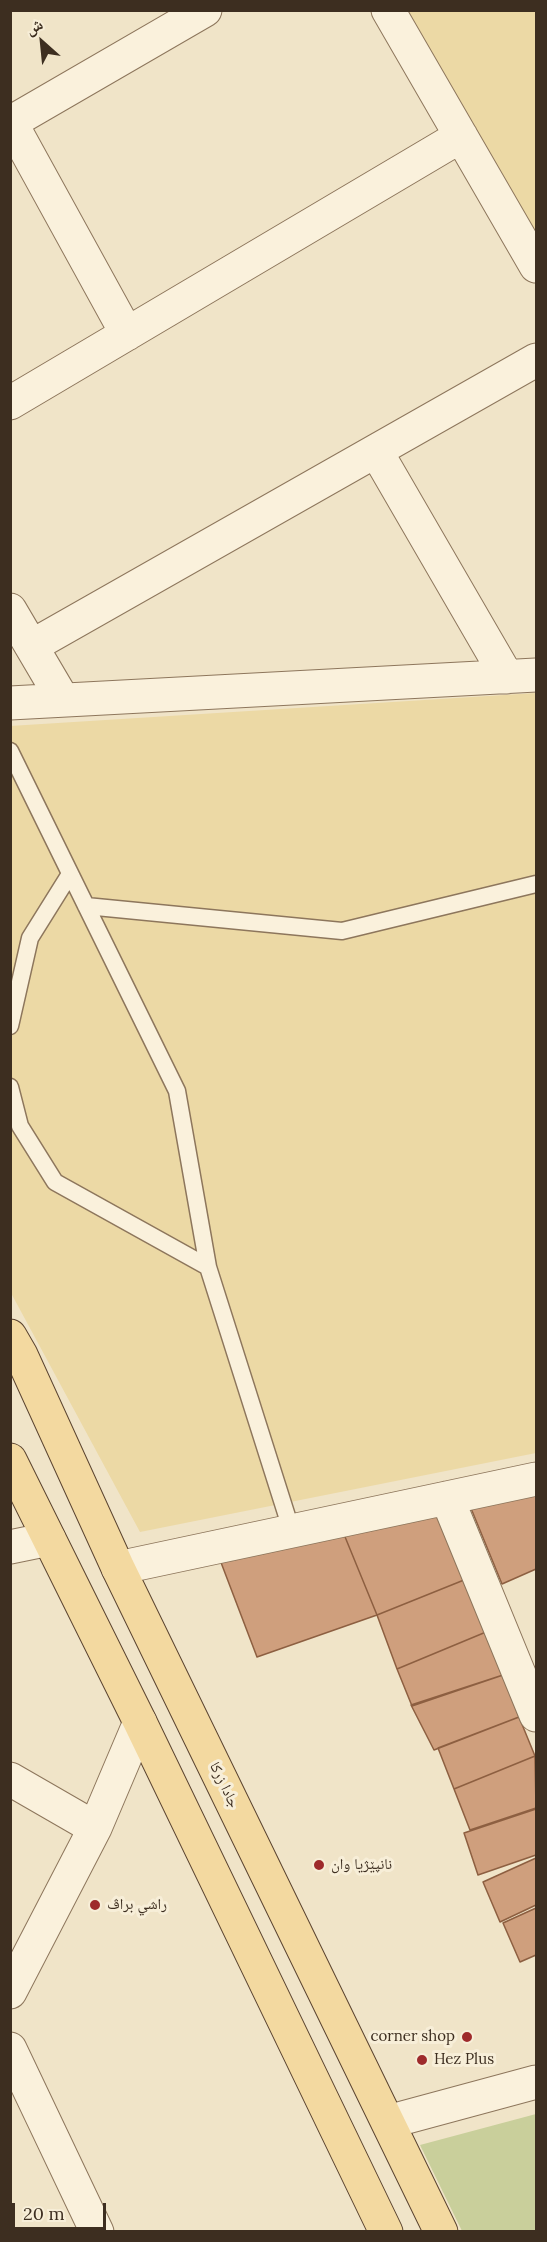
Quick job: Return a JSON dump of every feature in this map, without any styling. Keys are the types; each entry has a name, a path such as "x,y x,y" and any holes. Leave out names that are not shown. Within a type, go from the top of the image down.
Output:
{"main road":[{"name":"جادا زرکا","path":"10,1336 21,1355 118,1569 441,2232"},
{"path":"10,1460 140,1722 386,2232"}],"street":[{"path":"127,334 11,123 205,10"},
{"path":"388,10 537,266"},
{"path":"10,403 461,136"},
{"path":"32,646 537,360"},
{"path":"10,703 522,676 376,451"},
{"path":"10,610 63,700"},
{"path":"118,1569 537,1479"},
{"path":"447,1498 537,1715"},
{"path":"10,1547 49,1539"},
{"path":"10,1992 95,1828 140,1722"},
{"path":"10,1779 95,1828"},
{"path":"10,2049 97,2232"},
{"path":"388,2122 537,2082"}],"lane":[{"path":"10,752 177,1091 208,1267 292,1532"},
{"path":"10,1026 30,938 70,874"},
{"path":"86,906 342,931 537,884"},
{"path":"10,1087 20,1126 55,1182 208,1267"}],"green space":[{"path":"536,2114 536,2231 462,2231 420,2145"}],"sand":[{"path":"408,11 536,11 536,237"},
{"path":"536,693 536,1453 140,1532 11,1293 10,726"}],"building":[{"path":"536,1486 536,1569 502,1584 468,1501"},
{"path":"435,1510 464,1580 377,1615 341,1527"},
{"path":"341,1527 377,1615 257,1657 217,1552"},
{"path":"464,1580 486,1632 397,1669 377,1615"},
{"path":"486,1632 503,1675 412,1706 397,1669"},
{"path":"503,1675 519,1717 434,1750 411,1705"},
{"path":"519,1717 535,1756 454,1789 438,1748"},
{"path":"535,1756 536,1808 470,1830 454,1789"},
{"path":"536,1809 536,1855 478,1875 464,1833"},
{"path":"536,1858 536,1905 500,1922 483,1882"},
{"path":"536,1908 536,1955 520,1962 503,1923"}],"place":[{"name":"نانپێژیا وان","path":"319,1865"},
{"name":"راشي براڤ","path":"95,1905"},
{"name":"corner shop","path":"467,2037"},
{"name":"Hez Plus","path":"422,2060"}]}
